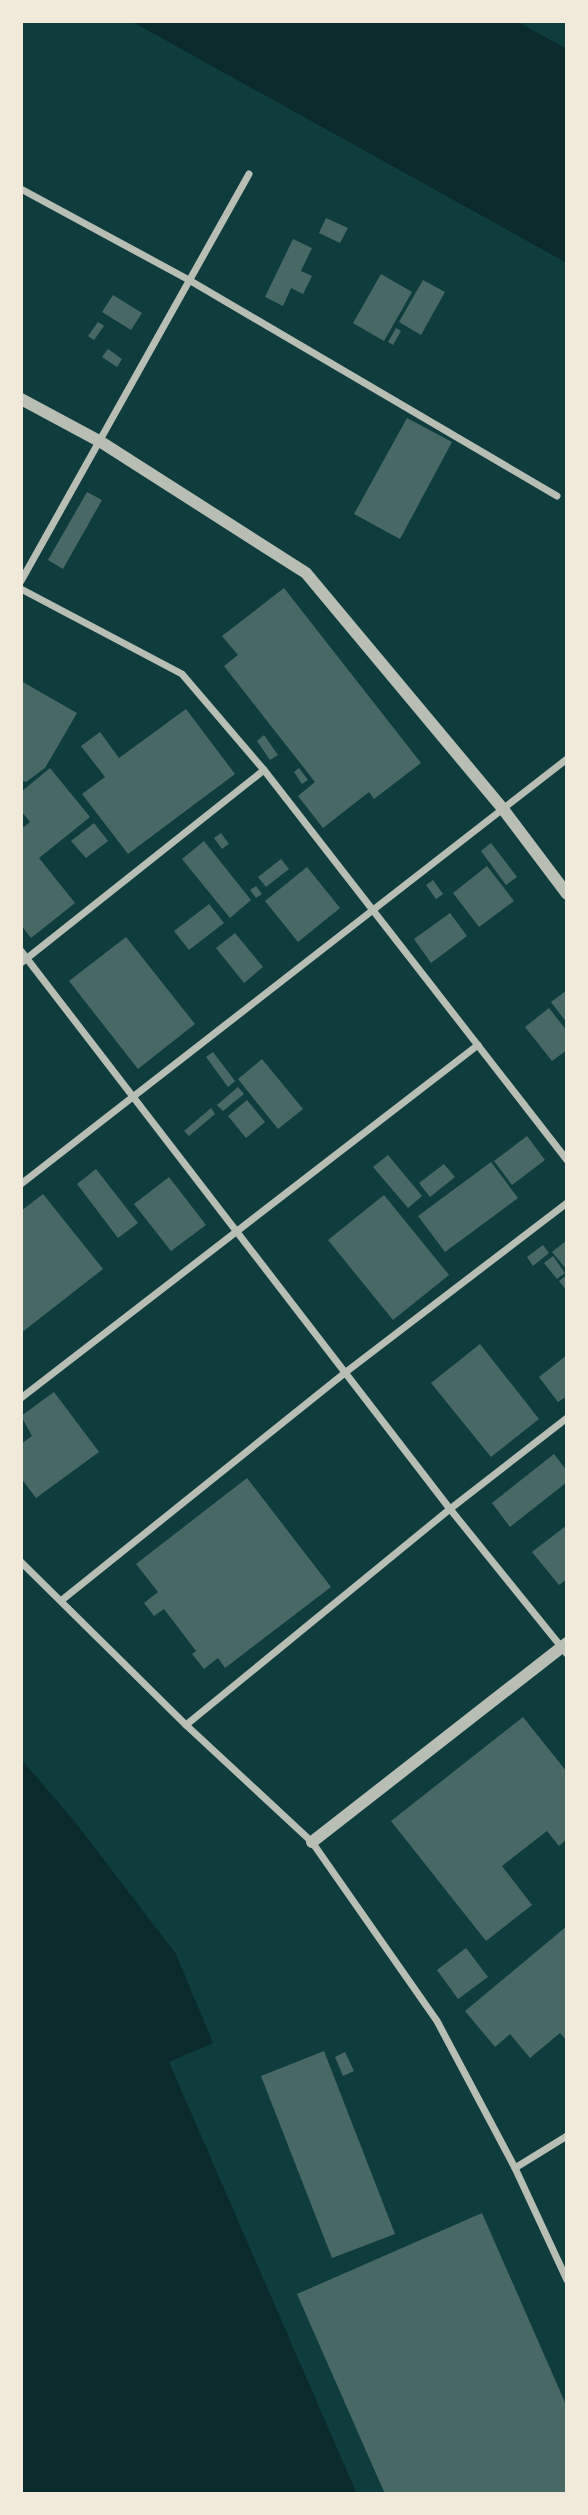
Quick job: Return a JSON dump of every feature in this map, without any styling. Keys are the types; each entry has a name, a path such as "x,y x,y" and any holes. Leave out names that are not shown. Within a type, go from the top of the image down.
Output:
{"street":[{"path":"21,581 249,174"},
{"path":"21,189 189,280 557,496"},
{"path":"21,399 101,442 306,573 503,809 567,894"},
{"path":"21,590 182,674 264,770 567,1160"},
{"path":"21,1184 567,759"},
{"path":"264,770 23,957 450,1509 565,1648 312,1842"},
{"path":"21,1398 478,1045"},
{"path":"62,1601 346,1372 567,1203"},
{"path":"186,1725 450,1509 567,1419"},
{"path":"21,1562 186,1725 312,1842 438,2021 514,2168 567,2280"},
{"path":"514,2168 567,2136"}],"water":[{"path":"131,21 516,21 567,49 567,263"},
{"path":"21,1759 75,1822 176,1954 213,2043 169,2062 357,2494 21,2494"}],"building":[{"path":"326,218 348,228 340,243 319,233"},
{"path":"293,239 312,248 301,271 312,276 303,294 291,288 283,306 265,297"},
{"path":"381,274 412,292 384,341 353,323"},
{"path":"423,280 445,292 421,335 399,322"},
{"path":"113,295 142,313 131,330 102,312"},
{"path":"98,322 104,326 94,340 88,336"},
{"path":"396,328 401,331 393,345 388,342"},
{"path":"108,349 122,359 117,367 102,357"},
{"path":"407,418 452,442 400,539 354,514"},
{"path":"87,492 102,500 63,569 48,560"},
{"path":"284,588 421,763 374,799 369,792 323,828 298,796 315,782 224,666 238,655 222,636"},
{"path":"21,681 77,713 45,768 26,782 21,780"},
{"path":"186,709 235,774 128,854 82,794 105,777 81,746 100,732 119,758"},
{"path":"264,735 278,755 270,760 257,741"},
{"path":"50,768 90,817 39,858 75,903 31,938 21,925 21,829 30,822 21,811 21,792"},
{"path":"299,768 308,780 302,784 294,772"},
{"path":"94,823 108,841 86,858 71,841"},
{"path":"221,833 229,844 222,849 214,838"},
{"path":"204,841 251,900 230,918 182,859"},
{"path":"491,843 517,877 506,885 481,851"},
{"path":"281,859 289,869 266,887 258,877"},
{"path":"487,866 514,901 479,927 453,893"},
{"path":"307,867 340,908 298,942 265,901"},
{"path":"433,880 443,894 436,899 426,885"},
{"path":"256,886 262,894 256,898 250,890"},
{"path":"209,904 224,923 189,950 174,931"},
{"path":"450,913 467,936 431,963 414,939"},
{"path":"235,933 263,967 244,983 216,948"},
{"path":"126,937 195,1024 138,1069 69,981"},
{"path":"567,990 567,1023 551,1002"},
{"path":"549,1008 567,1031 567,1050 552,1061 525,1027"},
{"path":"213,1052 235,1081 228,1087 206,1057"},
{"path":"262,1059 303,1109 278,1129 238,1079"},
{"path":"238,1087 244,1094 223,1111 217,1105"},
{"path":"247,1100 265,1122 246,1138 228,1116"},
{"path":"211,1108 215,1114 189,1136 184,1131"},
{"path":"527,1136 545,1160 512,1185 494,1161"},
{"path":"388,1155 422,1196 408,1208 373,1167"},
{"path":"491,1162 518,1198 445,1252 418,1216"},
{"path":"444,1164 455,1177 430,1197 419,1183"},
{"path":"96,1169 138,1223 118,1238 77,1184"},
{"path":"169,1177 206,1225 171,1251 134,1204"},
{"path":"43,1194 103,1269 21,1333 21,1211"},
{"path":"384,1195 449,1275 393,1320 328,1240"},
{"path":"567,1240 567,1270 552,1252"},
{"path":"543,1245 549,1253 533,1266 527,1257"},
{"path":"553,1256 565,1273 557,1279 544,1263"},
{"path":"567,1275 567,1291 559,1281"},
{"path":"480,1344 539,1419 491,1457 431,1383"},
{"path":"567,1355 567,1396 558,1402 539,1377"},
{"path":"54,1392 99,1452 36,1498 21,1478 21,1444 32,1436 21,1416"},
{"path":"554,1454 567,1471 567,1482 510,1527 492,1503"},
{"path":"247,1478 331,1587 225,1668 218,1658 204,1669 192,1654 196,1651 164,1609 154,1616 144,1603 158,1592 136,1564"},
{"path":"567,1525 567,1579 559,1585 532,1552"},
{"path":"523,1717 567,1772 567,1839 559,1846 547,1831 502,1866 532,1905 486,1941 391,1821"},
{"path":"567,1926 567,2041 560,2033 530,2058 510,2034 495,2047 465,2011"},
{"path":"466,1948 488,1977 458,1999 437,1970"},
{"path":"324,2051 395,2234 332,2258 261,2076"},
{"path":"345,2052 354,2071 343,2076 335,2057"},
{"path":"482,2213 567,2407 567,2494 385,2494 297,2294"}]}
